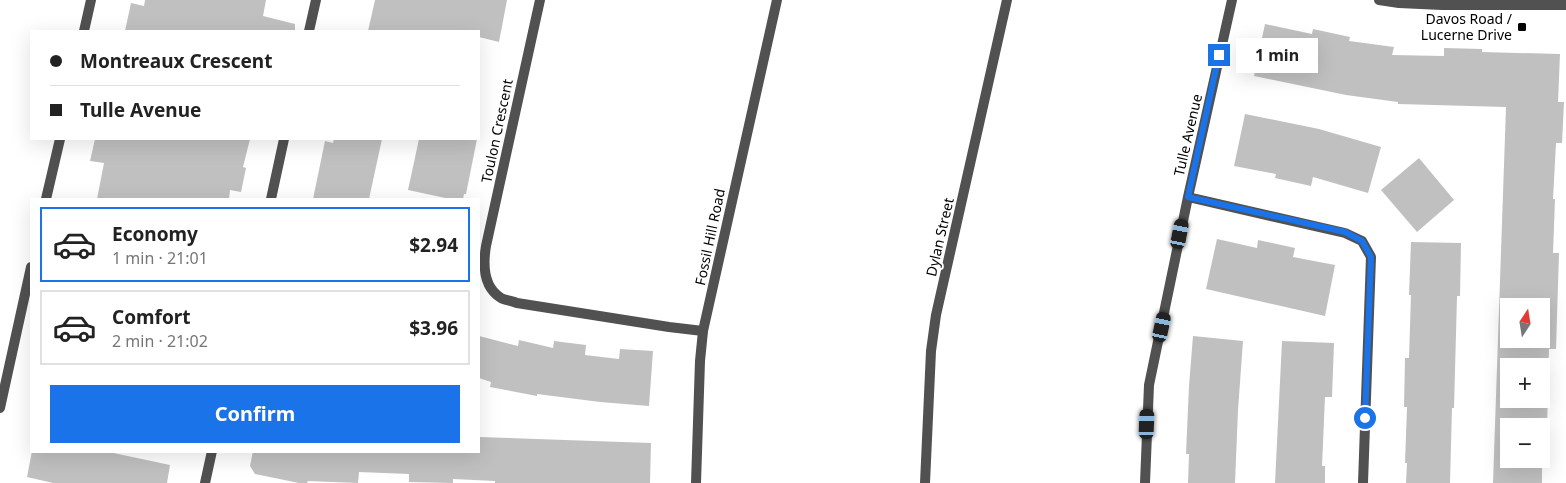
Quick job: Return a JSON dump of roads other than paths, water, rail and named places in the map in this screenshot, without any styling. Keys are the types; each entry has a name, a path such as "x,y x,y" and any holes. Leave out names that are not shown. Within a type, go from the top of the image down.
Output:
{"street":[{"path":"84,30 91,0"},
{"path":"309,30 316,0"},
{"name":"Toulon Crescent","path":"540,0 486,246 484,264 489,286 501,298 516,303 703,331"},
{"name":"Fossil Hill Road","path":"696,483 700,361 703,331 777,0"},
{"name":"Dylan Street","path":"925,483 931,351 936,315 1007,0"},
{"name":"Tulle Avenue","path":"1145,483 1149,385 1232,0"},
{"path":"1379,0 1442,5 1566,5"},
{"path":"46,198 60,140"},
{"path":"270,198 284,140"},
{"path":"1188,197 1345,232 1362,241 1371,257 1363,483"},
{"path":"0,408 30,272"},
{"path":"205,483 212,453"}],"place":[{"name":"Davos Road / Lucerne Drive","path":"1522,27"}]}
